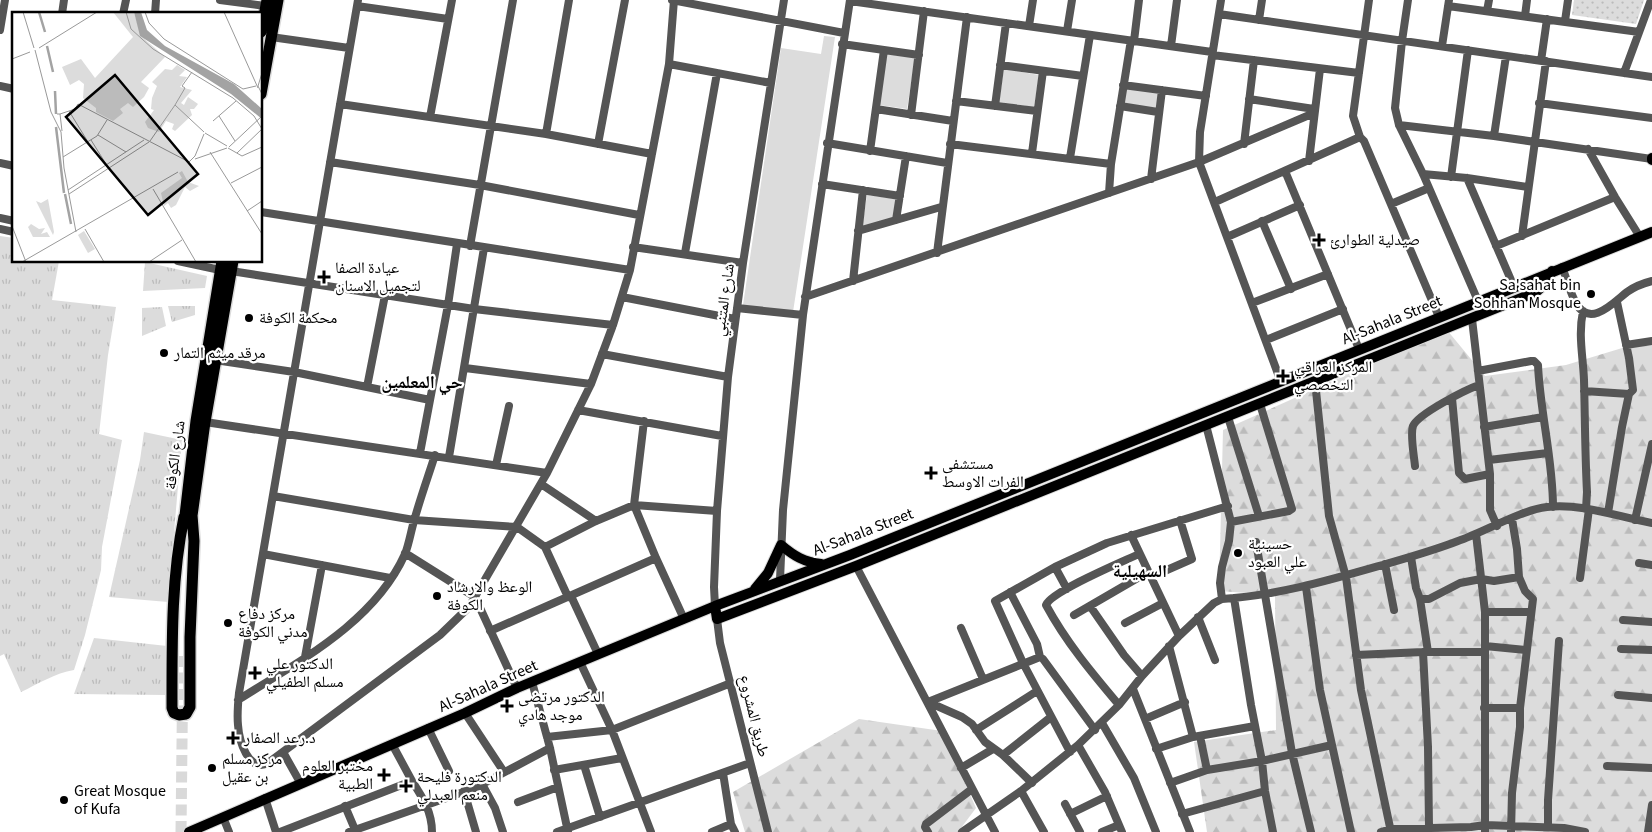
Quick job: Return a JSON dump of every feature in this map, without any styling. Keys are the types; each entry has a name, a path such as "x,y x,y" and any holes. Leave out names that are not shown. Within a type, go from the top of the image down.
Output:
{"highway":[{"path":"266,35 278,0"},
{"path":"262,82 266,35 266,3"},
{"name":"شارع الكوفة","path":"180,655 188,516 227,266"},
{"name":"شارع الكوفة","path":"188,516 215,360 216,328"},
{"path":"188,516 194,541 190,637 190,707 186,714 179,715 174,713 172,708 173,611 177,549 188,516"}],"main road":[{"name":"Al-Sahala Street","path":"189,832 517,688 715,606 1281,382 1652,232"},
{"name":"Al-Sahala Street","path":"717,620 1472,319 1536,292 1546,283 1552,271"},
{"path":"1064,468 1068,480"},
{"path":"755,590 768,573 782,545 794,556 807,562 822,564"},
{"name":"طريق المشروع","path":"715,606 717,620"}],"street":[{"path":"0,26 5,0"},
{"path":"220,0 266,3"},
{"path":"430,117 452,0"},
{"path":"470,246 513,0"},
{"path":"546,134 569,0"},
{"path":"598,144 625,0"},
{"path":"448,19 357,3 238,700 239,732 250,761 257,765 265,764 283,752 440,635 470,607 547,473 591,384 614,325 630,270 669,64 673,0 844,33"},
{"name":"شارع المتنبي","path":"715,606 717,511 728,377 743,263 784,0"},
{"path":"1029,26 1033,0"},
{"path":"1067,31 1072,0"},
{"path":"1109,194 1111,164 1123,85 1139,0"},
{"path":"1171,46 1177,0"},
{"path":"1221,0 1198,150 1199,162 1281,382"},
{"path":"1259,20 1262,0"},
{"path":"1369,0 1353,116 1360,137 1392,204 1439,317"},
{"path":"1408,0 1395,108 1399,125 1423,174 1478,301"},
{"path":"1487,11 1489,0"},
{"path":"1525,16 1527,0"},
{"path":"1565,22 1568,0"},
{"path":"1624,73 1651,0"},
{"path":"780,580 783,510 803,315 827,143 850,1 891,3 924,12 1132,40 1254,60 1359,73"},
{"path":"1442,46 1449,3 1487,11 1639,32"},
{"path":"911,115 924,12"},
{"path":"1219,14 1652,77"},
{"path":"936,252 967,17"},
{"path":"1522,236 1540,104 1547,19"},
{"path":"995,106 1006,23"},
{"path":"1070,158 1090,34"},
{"path":"266,35 349,48"},
{"path":"842,44 919,54"},
{"path":"870,150 884,50"},
{"path":"1451,177 1468,50"},
{"path":"1494,136 1506,56"},
{"path":"1244,144 1254,60"},
{"path":"669,64 771,82"},
{"path":"1000,66 1083,76"},
{"path":"1308,161 1320,69"},
{"path":"1032,153 1043,71"},
{"path":"685,253 717,73"},
{"path":"1123,85 1206,96"},
{"path":"1152,179 1158,112 1162,90"},
{"path":"1249,99 1314,111"},
{"path":"956,101 1037,111"},
{"path":"340,104 546,134 652,154"},
{"path":"1540,104 1652,118"},
{"path":"1120,106 1158,112"},
{"path":"876,109 953,122"},
{"path":"806,297 1199,162 1244,144 1314,111"},
{"path":"1399,125 1494,136 1652,159"},
{"path":"1214,202 1360,137"},
{"path":"827,143 947,163"},
{"path":"950,144 1111,164"},
{"path":"1588,149 1640,236"},
{"path":"896,220 906,156"},
{"path":"330,162 480,185 639,215"},
{"path":"1285,171 1359,349"},
{"path":"1423,174 1528,187"},
{"path":"1467,178 1514,287"},
{"path":"822,184 900,196"},
{"path":"1392,204 1429,188"},
{"path":"853,281 863,190"},
{"path":"1496,246 1615,197"},
{"path":"1227,237 1300,205"},
{"path":"858,231 941,207"},
{"path":"262,212 630,270"},
{"path":"1262,221 1291,289"},
{"path":"420,453 458,244"},
{"path":"633,247 685,253 743,263"},
{"path":"449,458 484,248"},
{"path":"188,262 227,266 309,284 474,309 614,325"},
{"path":"1562,267 1577,305 1583,311 1590,314 1596,313 1617,302 1627,292 1643,283 1652,281"},
{"path":"1252,303 1328,274"},
{"path":"367,387 385,295"},
{"path":"622,297 735,319"},
{"path":"1608,513 1629,394 1633,390 1617,302"},
{"path":"737,308 803,315"},
{"path":"1266,340 1343,309"},
{"path":"1580,578 1588,509 1584,391 1580,342 1580,326 1583,311"},
{"path":"1472,319 1489,460 1490,510 1497,526"},
{"path":"1626,345 1652,341"},
{"path":"602,354 728,377"},
{"path":"215,360 294,372 430,400"},
{"path":"1478,371 1534,361 1538,365 1543,417 1553,479 1553,506"},
{"path":"465,368 591,384"},
{"path":"1315,381 1329,516 1346,577 1366,720 1391,831"},
{"path":"1415,466 1413,426 1417,420 1460,392 1479,385"},
{"path":"1584,391 1629,394"},
{"path":"1452,398 1459,473 1465,479 1490,474"},
{"path":"1231,522 1292,509 1260,404"},
{"path":"496,465 509,406"},
{"path":"578,410 722,436"},
{"path":"1228,417 1259,516"},
{"path":"1484,427 1543,417"},
{"path":"644,421 634,505 684,619"},
{"path":"205,422 547,473"},
{"path":"1206,425 1231,522 1220,583 1222,598"},
{"path":"1635,520 1652,444"},
{"path":"1489,460 1548,452"},
{"path":"238,700 305,657 348,626 373,602 405,554 435,455"},
{"path":"540,484 596,521"},
{"path":"273,496 414,520 517,527 545,547 598,654"},
{"path":"545,547 596,521 634,505 717,511"},
{"path":"1070,752 1023,663 995,601 1055,567 1107,543 1228,506"},
{"path":"965,831 1032,783 1078,746 1119,705 1178,636 1222,598 1266,595 1346,577 1411,557 1497,526 1526,512 1545,507 1562,506 1588,509 1652,523"},
{"path":"1511,829 1512,793 1520,727 1520,708 1533,599 1525,591 1519,576 1512,519"},
{"path":"1074,615 1149,575 1192,559 1180,520"},
{"path":"1476,534 1485,612 1485,829"},
{"path":"1131,535 1178,636"},
{"path":"1256,542 1292,753 1311,832"},
{"path":"263,554 390,578"},
{"path":"405,554 475,597 517,688"},
{"path":"1119,705 1073,648 1046,605 1049,600 1067,589 1139,554"},
{"path":"1411,557 1420,600 1426,652 1428,827"},
{"path":"490,631 656,558"},
{"path":"1639,563 1652,565"},
{"path":"1385,564 1394,610"},
{"path":"305,657 322,565"},
{"path":"856,566 995,832"},
{"path":"1055,567 1067,589"},
{"path":"1420,600 1430,599 1460,583 1481,580 1494,581 1519,576"},
{"path":"1306,587 1320,690 1351,832"},
{"path":"1010,592 1037,644 1040,657 1095,730"},
{"path":"1234,598 1262,761 1265,791 1274,832"},
{"path":"1126,623 1163,603"},
{"path":"1090,606 1124,655 1142,676"},
{"path":"1485,612 1531,612"},
{"path":"1198,617 1215,660"},
{"name":"طريق المشروع","path":"717,620 720,643 768,832"},
{"path":"1623,620 1652,622"},
{"path":"961,628 983,679"},
{"path":"1544,829 1548,800 1559,641"},
{"path":"1169,646 1207,770"},
{"path":"1356,655 1484,649 1526,650"},
{"path":"1621,649 1652,650"},
{"path":"928,702 1040,657"},
{"path":"580,662 612,730 650,832"},
{"path":"532,682 550,748 567,831"},
{"path":"546,736 612,730 730,683"},
{"path":"1133,689 1190,832"},
{"path":"976,730 1037,691"},
{"path":"1618,695 1652,698"},
{"path":"928,702 962,717 993,749 1003,755 1032,783"},
{"path":"1145,719 1185,702"},
{"path":"1484,708 1520,708"},
{"path":"465,712 504,772"},
{"path":"1003,755 1051,717"},
{"path":"1102,723 1134,778 1156,832"},
{"path":"1156,750 1197,736 1255,726"},
{"path":"428,728 449,771"},
{"path":"392,744 427,804 432,823 432,832"},
{"path":"1170,783 1207,770 1262,761 1332,745"},
{"path":"1078,746 1107,796 1121,829 1102,832"},
{"path":"345,806 353,831 482,784 550,748"},
{"path":"962,768 993,749"},
{"path":"283,752 301,784"},
{"path":"554,770 622,758"},
{"path":"557,832 567,831 750,763"},
{"path":"584,765 600,818"},
{"path":"1607,766 1652,768"},
{"path":"723,773 734,832"},
{"path":"280,832 412,781"},
{"path":"482,784 495,808 503,832"},
{"path":"518,802 558,787"},
{"path":"928,832 925,827 926,824 972,789"},
{"path":"464,791 476,832"},
{"path":"1021,791 1044,832"},
{"path":"1182,814 1265,791"},
{"path":"1070,814 1107,796"},
{"path":"265,798 276,832"},
{"path":"1065,804 1080,832"},
{"path":"1648,832 1652,805"},
{"path":"223,817 229,832"},
{"path":"712,832 732,824"},
{"path":"1380,832 1428,827 1471,827 1585,832"}],"green space":[{"path":"1574,0 1644,0 1636,24 1572,15"},
{"path":"824,36 835,37 793,312 743,305 781,48 821,54"},
{"path":"887,54 915,58 907,109 879,105"},
{"path":"1004,69 1039,75 1034,107 999,102"},
{"path":"1126,87 1159,92 1156,109 1123,104"},
{"path":"867,195 896,199 893,218 862,228"},
{"path":"0,236 12,238 12,262 59,262 52,300 116,307 108,355 99,434 122,440 102,547 101,570 74,670 53,676 21,692 4,654 0,656"},
{"path":"145,262 207,276 205,288 143,291"},
{"path":"168,306 195,306 195,315 172,322"},
{"path":"162,307 166,326 142,336 142,308"},
{"path":"1447,330 1485,376 1566,365 1652,339 1652,832 1207,832 1194,742 1276,730 1275,595 1219,591 1223,430"},
{"path":"144,432 182,440 168,602 109,597 140,460"},
{"path":"94,638 167,646 165,695 74,694"},
{"path":"859,719 942,731 976,808 958,832 745,832 733,792"}],"tunnel":[{"path":"181,832 183,654"}],"place":[{"name":"صيدلية الطوارئ","path":"1319,240"},
{"name":"عيادة الصفا لتجميل الاسنان","path":"324,277"},
{"name":"Sa'sahat bin Sohhan Mosque","path":"1591,294"},
{"name":"محكمة الكوفة","path":"249,318"},
{"name":"مرقد ميثم التمار","path":"164,353"},
{"name":"المركز العراقي التخصصي","path":"1283,376"},
{"name":"مستشفى الفرات الاوسط","path":"931,473"},
{"name":"حسينية علي العبود","path":"1238,553"},
{"name":"الوعظ والارشاد الكوفة","path":"437,596"},
{"name":"مركز دفاع مدني الكوفة","path":"228,623"},
{"name":"الدكتور علي مسلم الطفيلي","path":"255,673"},
{"name":"الدكتور مرتضى موجد هادي","path":"507,706"},
{"name":"د.رعد الصفار","path":"233,738"},
{"name":"مركز مسلم بن عقيل","path":"212,768"},
{"name":"مختبر العلوم الطبية","path":"384,775"},
{"name":"الدكتورة فليحة منعم العبدلي","path":"406,786"},
{"name":"Great Mosque of Kufa","path":"64,800"}],"district":[{"name":"حي المعلمين","path":"422,382"},
{"name":"السهيلية","path":"1140,571"}]}
